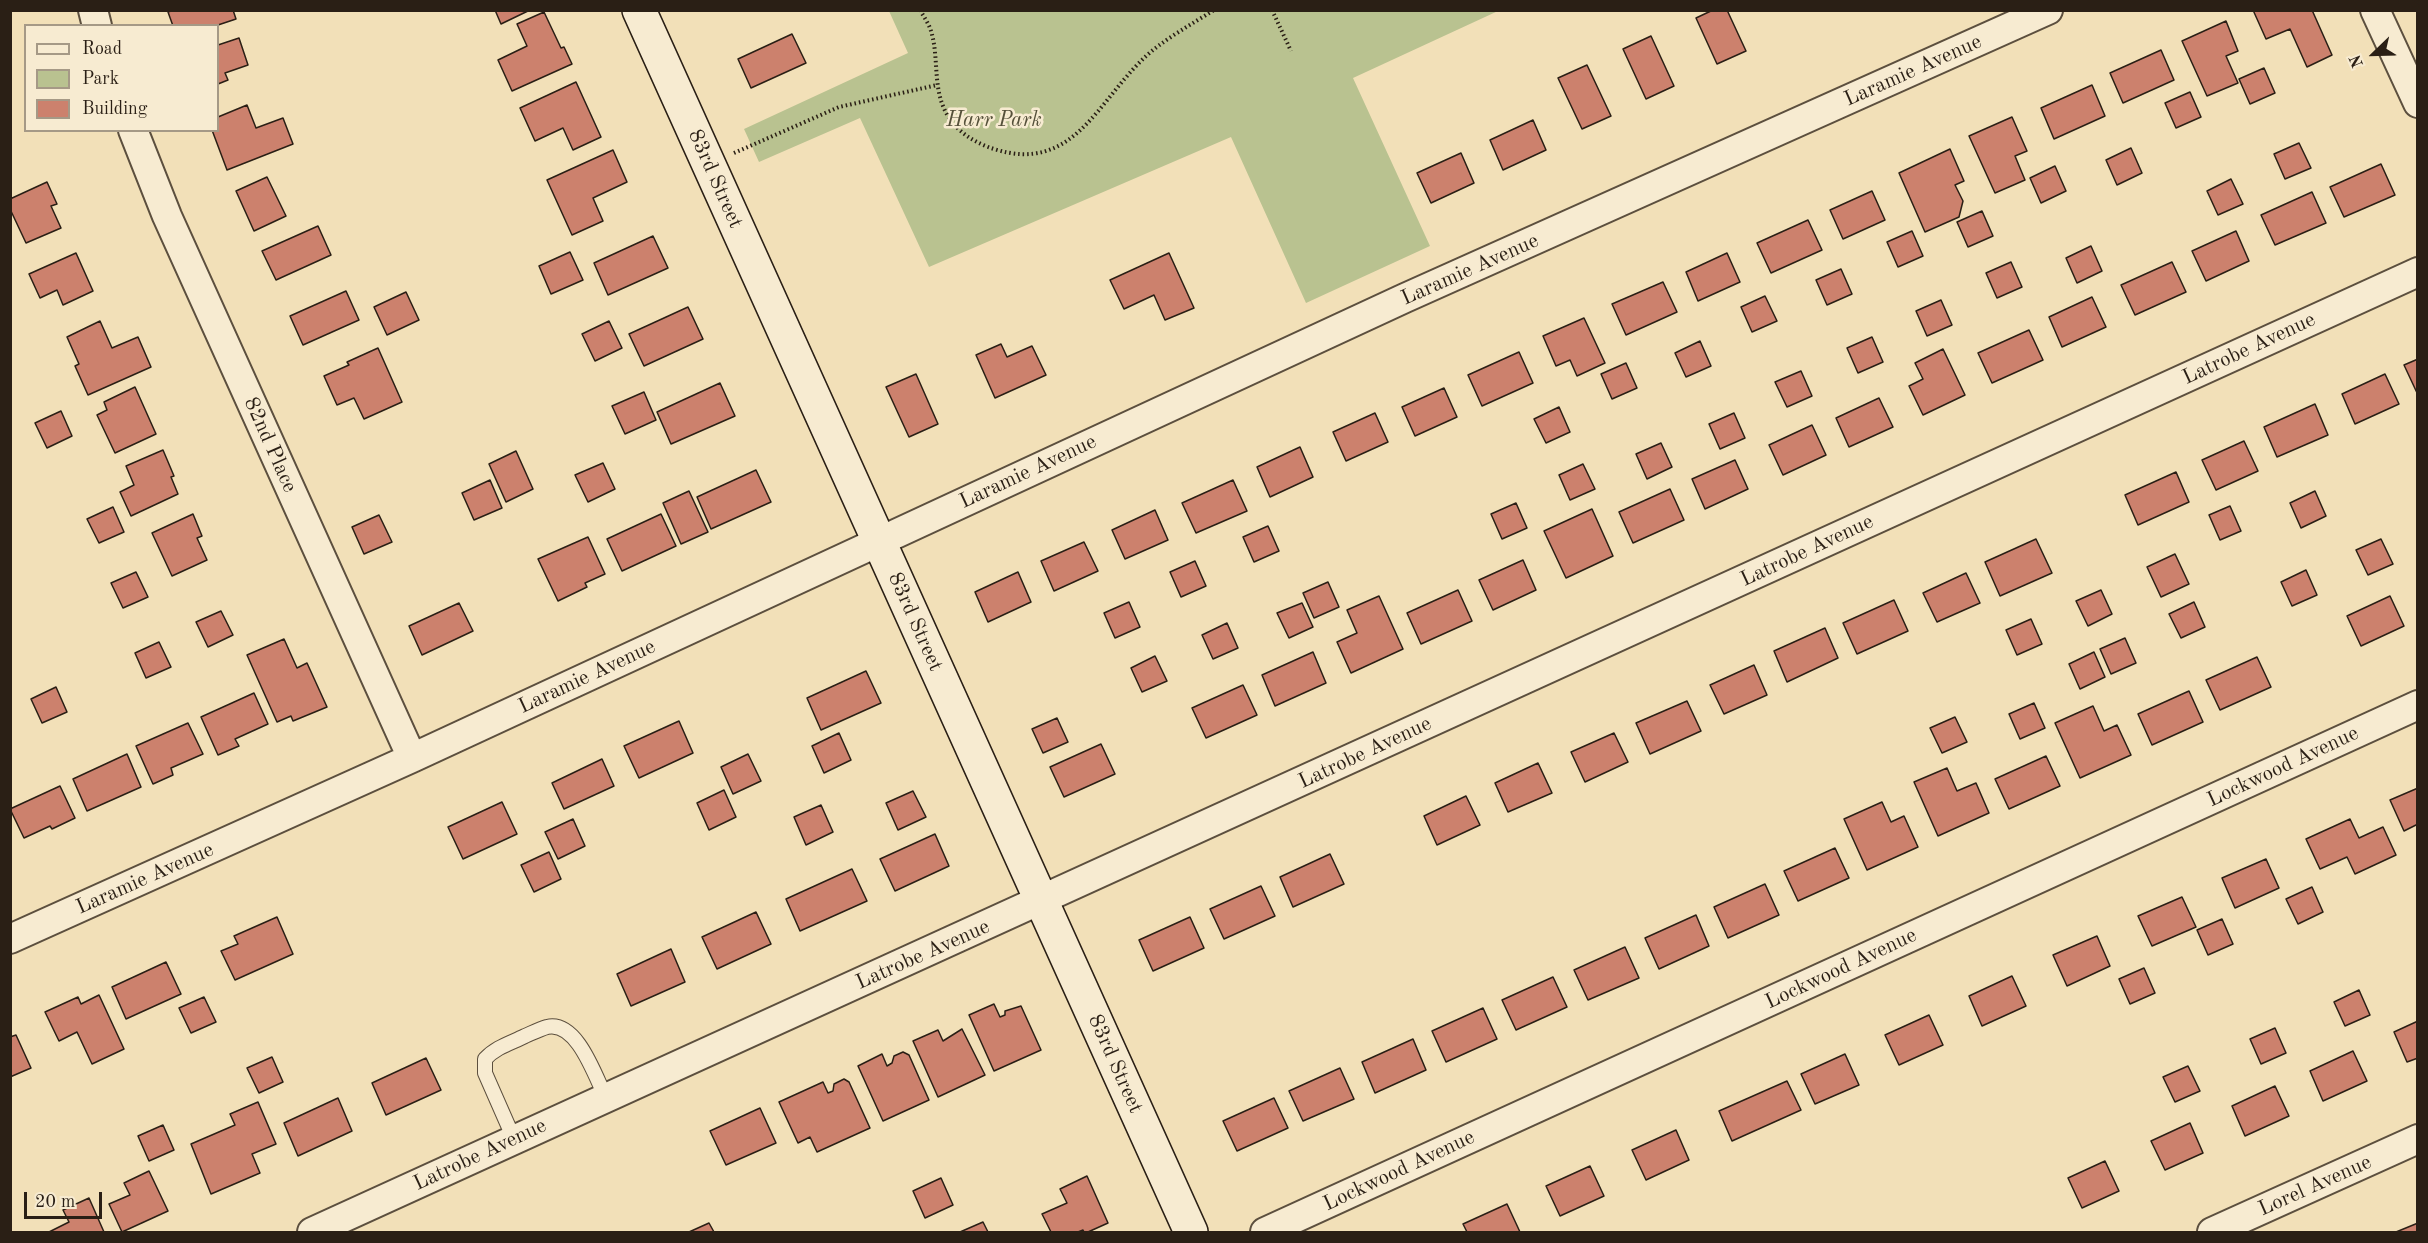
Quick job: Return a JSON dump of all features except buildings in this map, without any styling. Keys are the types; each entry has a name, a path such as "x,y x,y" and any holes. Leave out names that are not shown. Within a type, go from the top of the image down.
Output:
{"street":[{"name":"83rd Street","path":"639,10 1191,1233"},
{"name":"Laramie Avenue","path":"10,939 412,758 1416,294 2048,10"},
{"path":"2375,10 2418,103"},
{"name":"82nd Place","path":"134,132 167,216 412,758"},
{"name":"Latrobe Avenue","path":"312,1233 2418,272"},
{"name":"Lockwood Avenue","path":"1265,1233 2418,705"},
{"name":"Lorel Avenue","path":"2212,1233 2418,1139"}],"lane":[{"path":"514,1140 485,1073 485,1059 493,1050 548,1026 560,1027 570,1032 580,1046 606,1098"}],"path":[{"path":"920,10 931,29 937,85 943,108 952,122 981,145 1004,152 1026,154 1047,150 1068,142 1083,129 1142,60 1157,47 1214,10"},
{"path":"1272,10 1291,51"},
{"path":"708,164 839,107 937,85"}],"green space":[{"name":"Harr Park","path":"889,11 1498,11 1353,78 1430,246 1306,303 1231,137 929,267 860,118 759,162 744,129 908,53"}]}
